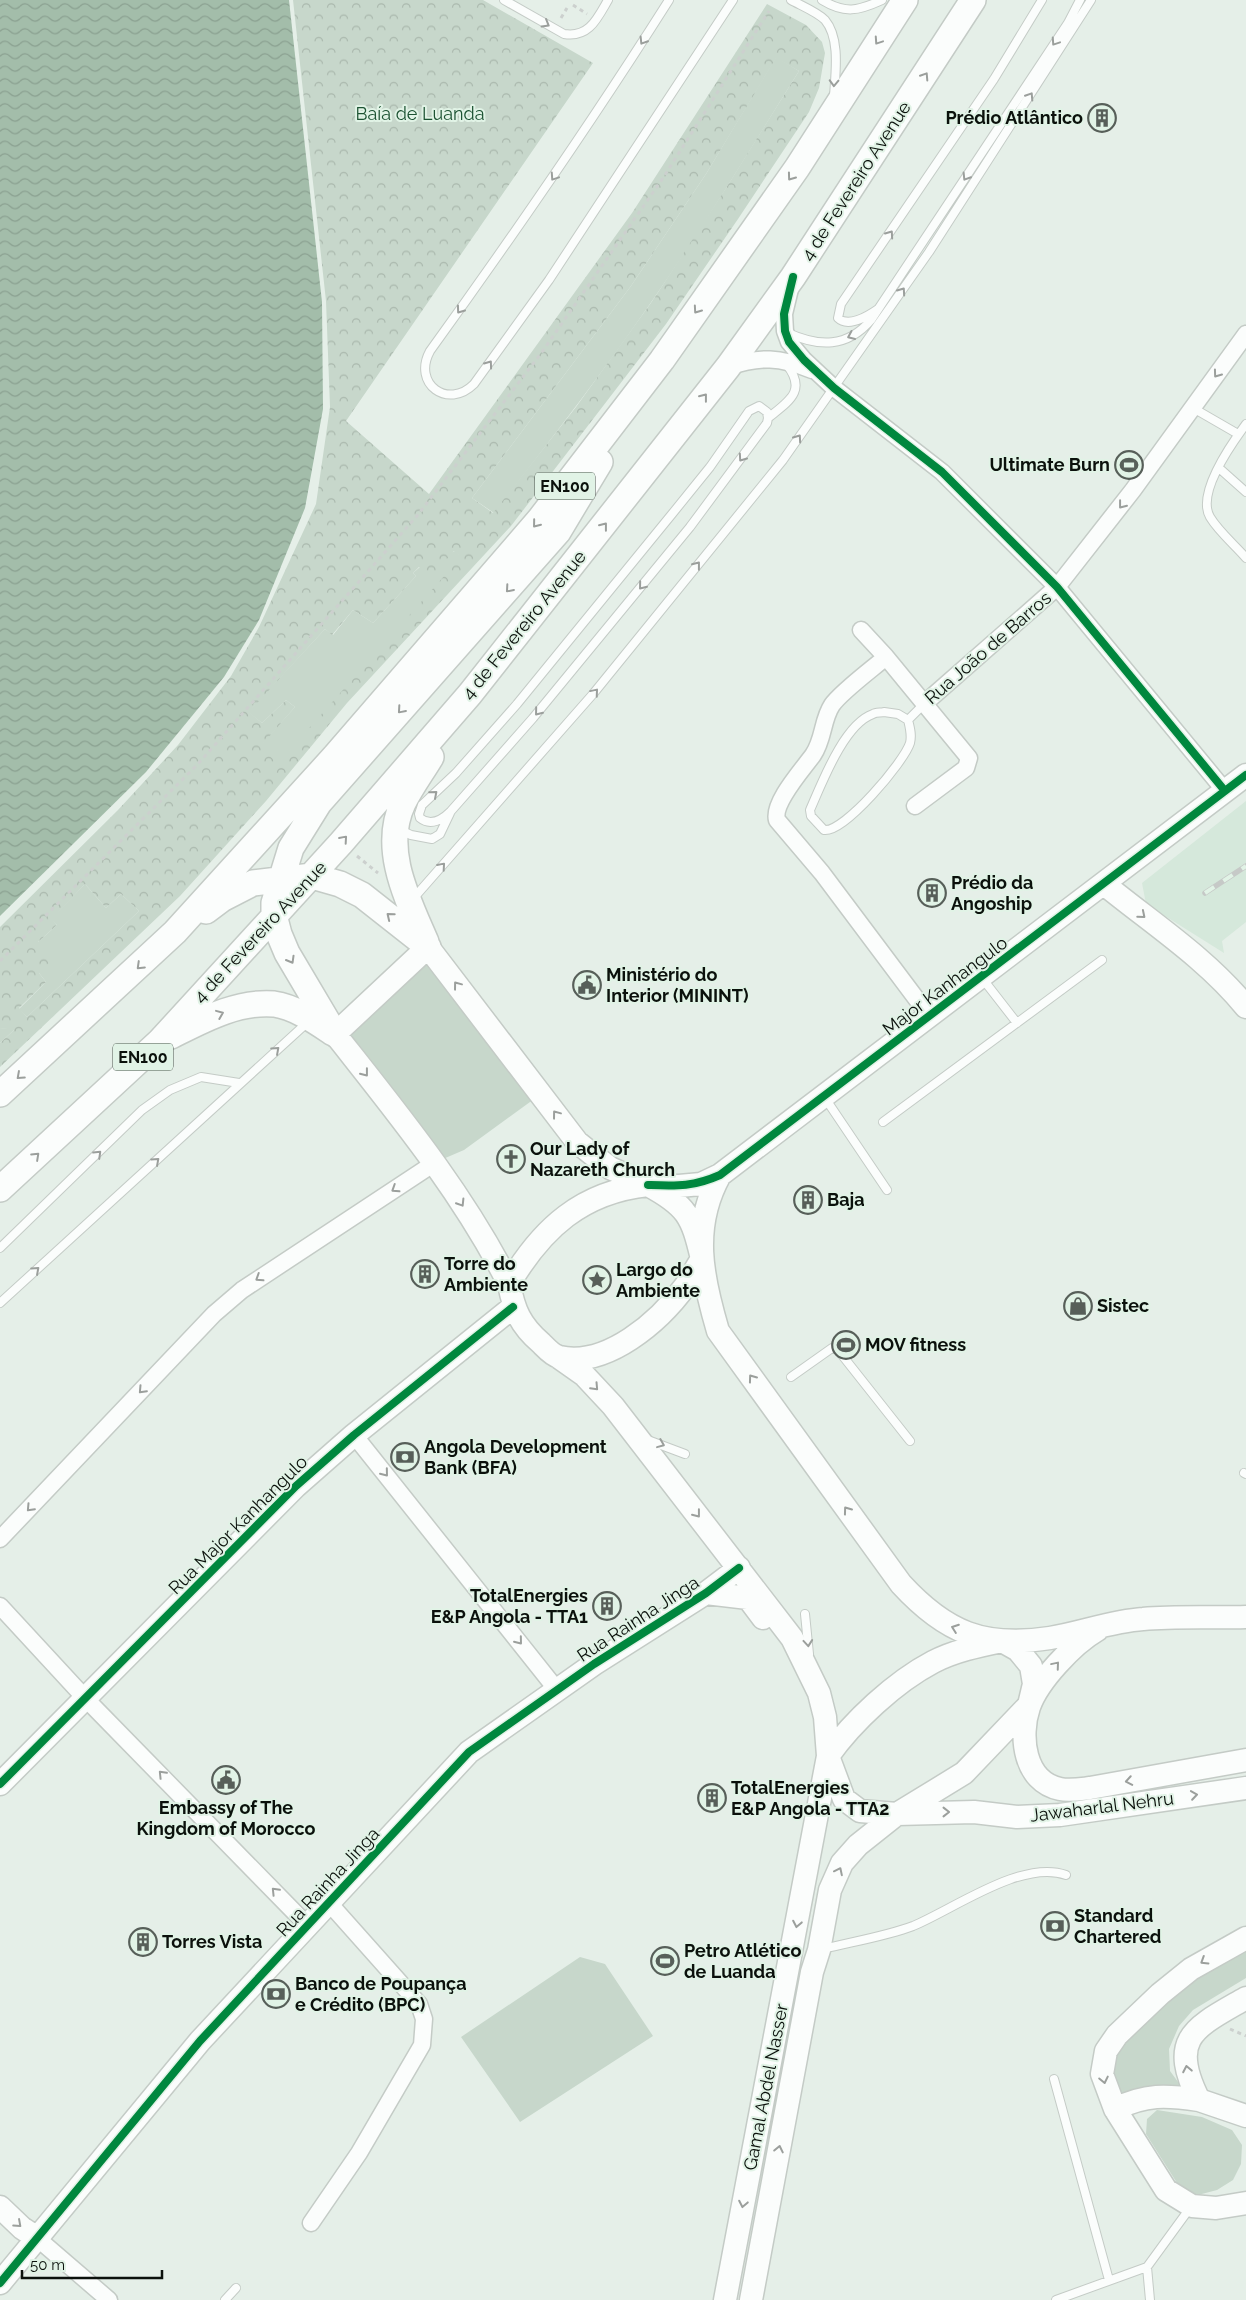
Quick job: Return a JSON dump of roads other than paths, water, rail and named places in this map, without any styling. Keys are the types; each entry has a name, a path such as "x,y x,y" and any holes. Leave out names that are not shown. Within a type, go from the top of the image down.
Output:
{"main road":[{"name":"EN100","path":"0,1094 175,932 335,756 539,520 662,360 797,168 905,0"},
{"name":"4 de Fevereiro Avenue","path":"0,1189 160,1041 274,915 312,876 470,694 728,367 793,278 974,0"},
{"path":"662,360 558,532 319,803 291,848 280,878 274,903 274,915 278,934 287,953 335,1034 436,1162 495,1256 509,1284 513,1306 532,1336 584,1375 612,1406 792,1638 820,1693 825,1717 828,1756"},
{"path":"470,694 403,804 395,827 396,864 408,900 428,947 577,1142 610,1168 670,1196 686,1211 696,1232 706,1285 718,1331 901,1584 921,1606 948,1625 975,1635 1002,1641"},
{"name":"Major Kanhangulo","path":"648,1185 679,1186 701,1184 720,1175 930,1018 1246,775"},
{"path":"175,932 222,899 253,883 280,878 312,876 340,884 362,895 428,947"},
{"path":"1104,884 1150,922 1163,929 1192,953 1227,984 1246,1007"},
{"path":"335,1034 428,947"},
{"name":"EN100","path":"160,1041 237,1007 274,1004 311,1018 335,1034"},
{"path":"557,1356 592,1357 609,1352 633,1336 662,1312 686,1285 702,1259 704,1215 709,1194 720,1175"},
{"path":"509,1284 524,1258 545,1233 574,1210 602,1195 616,1190 648,1185"},
{"name":"Rua Major Kanhangulo","path":"0,1784 296,1486 354,1435 513,1306"},
{"name":"Rua Rainha Jinga","path":"0,2283 200,2041 330,1904 469,1752 557,1690 706,1593 739,1568"},
{"path":"706,1593 748,1598 782,1645 812,1704 813,1758 804,1820 802,1896"},
{"path":"828,1756 841,1737 904,1681 933,1662 966,1649 1002,1641 1049,1638 1143,1619 1246,1617"},
{"name":"Gamal Abdel Nasser","path":"751,2300 812,1972 819,1950 830,1890 842,1863 858,1845 897,1814 964,1773 1029,1706 1060,1660 1083,1640 1105,1626"},
{"name":"Jawaharlal Nehru","path":"1002,1641 1018,1650 1031,1666 1034,1684 1026,1722 1028,1760 1036,1775 1047,1784 1059,1789 1090,1788 1246,1760"},
{"name":"Jawaharlal Nehru","path":"828,1756 844,1799 860,1811 897,1814 974,1812 1017,1817 1060,1815 1246,1788"},
{"name":"Gamal Abdel Nasser","path":"725,2300 828,1756"},
{"path":"1246,1938 1191,1969 1160,1994 1117,2035 1106,2051 1102,2074 1115,2109 1166,2190 1192,2206 1216,2208 1246,2203"},
{"path":"1199,2100 1185,2067 1185,2054 1191,2037 1201,2024 1246,1998"},
{"path":"1115,2109 1146,2098 1165,2095 1199,2100 1246,2116"},
{"path":"1216,2208 1238,2196 1246,2187"},
{"path":"0,2208 36,2238"}],"street":[{"path":"793,278 784,314 785,331 789,342 834,388 942,472 1057,587 1225,791"},
{"name":"Rua João de Barros","path":"925,703 1057,587 1133,490 1246,334"},
{"path":"728,367 749,360 784,360 817,372"},
{"path":"861,630 925,703 969,758 966,768 915,806"},
{"path":"886,657 832,705 826,717 820,745 781,800 775,815 777,820 822,873 930,1018"},
{"path":"0,1539 214,1314 242,1290 436,1162"},
{"path":"354,1435 557,1690"},
{"path":"0,1606 85,1698 308,1926"},
{"path":"311,2223 359,2153 415,2058 424,2037 424,2019 419,2004 330,1904"},
{"path":"36,2238 109,2300"}],"lane":[{"path":"504,0 564,34 574,36 583,34 591,28 608,0"},
{"path":"669,0 604,103 516,233 430,351 426,359 425,376 435,389 443,394 460,394 474,384 548,280 733,0"},
{"path":"791,0 824,19 832,36 835,58 833,113"},
{"path":"822,0 841,10 852,10 882,0"},
{"path":"883,305 873,312 848,322 842,322 838,318 837,313 841,304 994,79 1042,0"},
{"path":"785,331 804,340 824,344 845,339 864,329 883,305 1068,23 1080,0"},
{"path":"408,900 599,686 783,460 929,252 1091,0"},
{"path":"768,418 786,402 797,386 796,378 784,360"},
{"path":"759,406 767,412 768,418 767,423 690,527 533,718 451,811 439,820 424,821 419,814 422,805 450,778 517,704 704,474 749,412 759,406"},
{"path":"1193,408 1238,434"},
{"path":"1246,424 1238,434 1219,468 1207,492 1206,502 1210,516 1246,558"},
{"path":"1219,468 1246,492"},
{"name":"Rua João de Barros","path":"908,720 925,703"},
{"path":"884,712 898,714 908,720 911,733 910,741 888,774 844,822 833,829 824,830 811,816 810,810 845,740 858,723 873,714 884,712"},
{"path":"395,827 411,835 432,839 443,830 451,811"},
{"path":"882,1122 1102,960"},
{"path":"982,978 1017,1023"},
{"path":"0,1303 311,1018"},
{"path":"0,1248 142,1110 170,1090 201,1077 239,1083"},
{"path":"824,1097 887,1190"},
{"path":"791,1377 832,1348 838,1350 910,1441"},
{"path":"636,1436 654,1440 685,1454"},
{"path":"805,1614 810,1672"},
{"path":"819,1950 912,1926 1023,1874 1053,1870 1066,1875"},
{"path":"1054,2079 1109,2280"},
{"path":"1056,2300 1147,2267 1192,2206"},
{"path":"1147,2267 1150,2300"},
{"path":"225,2300 236,2288"}],"water":[{"path":"0,0 289,0 322,302 323,409 305,508 259,620 224,677 146,772 0,916"}],"railway":[{"path":"1205,893 1246,866"}],"place":[{"name":"Prédio Atlântico","path":"1102,118"},
{"name":"Ultimate Burn","path":"1129,465"},
{"name":"Prédio da Angoship","path":"932,893"},
{"name":"Ministério do Interior (MININT)","path":"587,985"},
{"name":"Our Lady of Nazareth Church","path":"511,1159"},
{"name":"Baja","path":"808,1200"},
{"name":"Torre do Ambiente","path":"425,1274"},
{"name":"Largo do Ambiente","path":"597,1280"},
{"name":"Sistec","path":"1078,1306"},
{"name":"MOV fitness","path":"846,1345"},
{"name":"Angola Development Bank (BFA)","path":"405,1457"},
{"name":"TotalEnergies E&P Angola - TTA1","path":"607,1606"},
{"name":"Embassy of The Kingdom of Morocco","path":"226,1780"},
{"name":"TotalEnergies E&P Angola - TTA2","path":"712,1798"},
{"name":"Standard Chartered","path":"1055,1926"},
{"name":"Torres Vista","path":"143,1942"},
{"name":"Petro Atlético de Luanda","path":"665,1961"},
{"name":"Banco de Poupança e Crédito (BPC)","path":"276,1994"}],"park label":[{"name":"Baía de Luanda","path":"420,114"}]}
